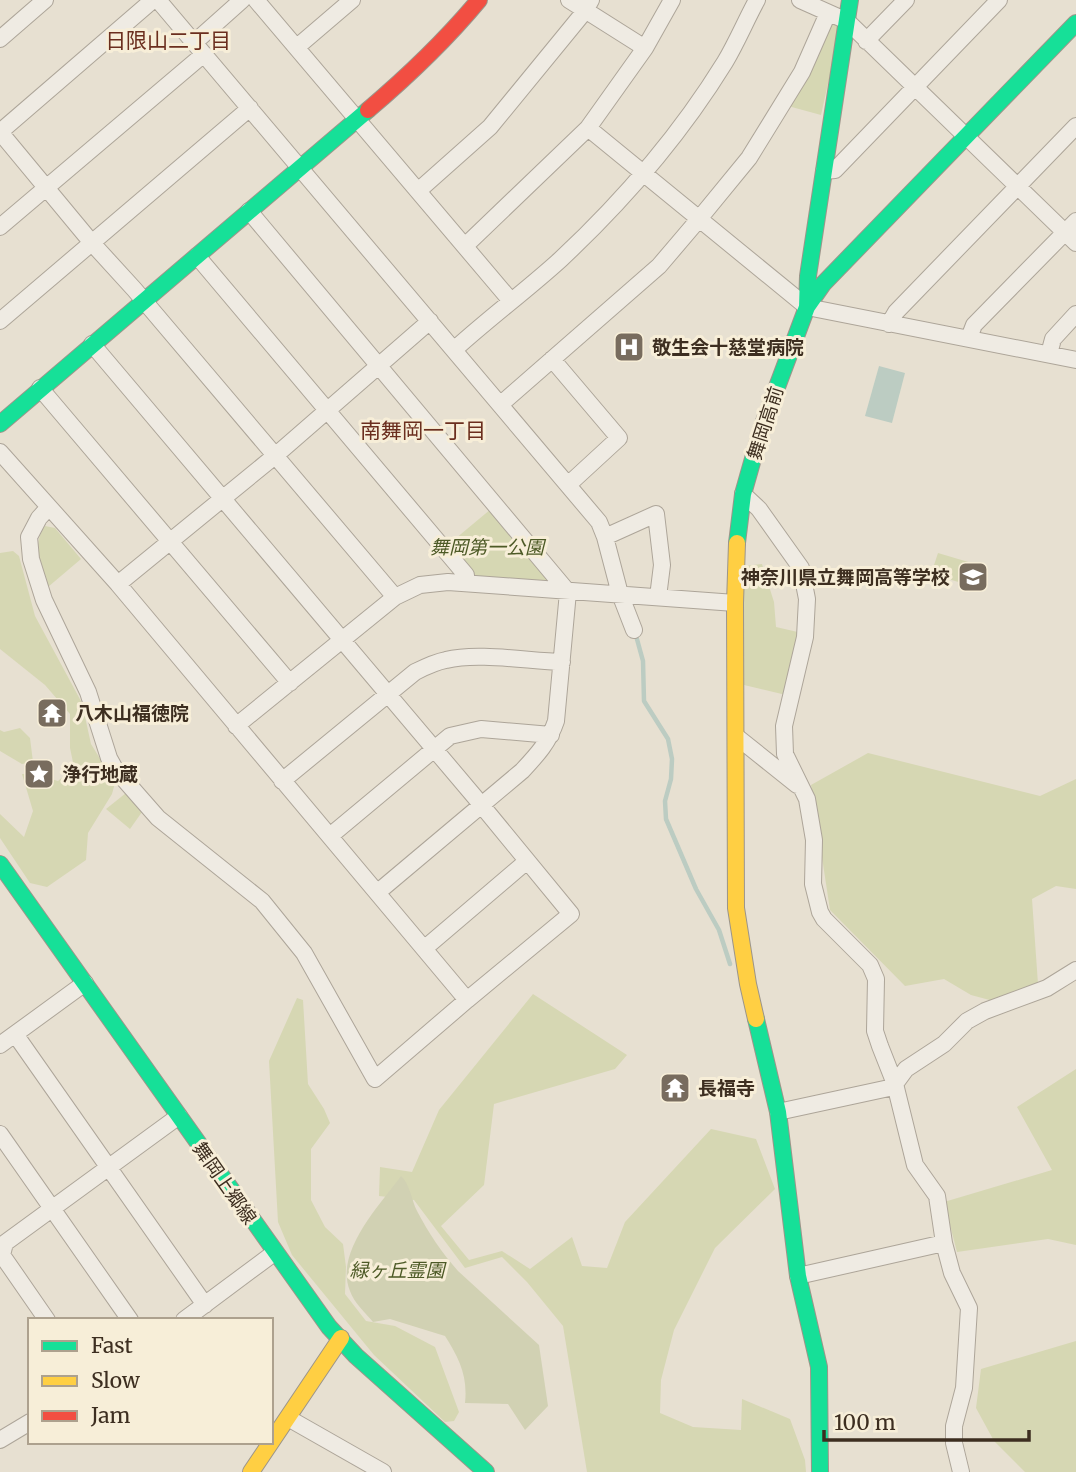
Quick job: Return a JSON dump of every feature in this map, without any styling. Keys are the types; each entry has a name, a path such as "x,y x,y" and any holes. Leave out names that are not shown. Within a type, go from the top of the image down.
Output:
{"street":[{"path":"0,39 45,0"},
{"path":"395,597 0,132 156,0 455,349 599,522 620,594 634,630"},
{"path":"0,227 199,48 242,0"},
{"path":"256,0 511,300"},
{"path":"297,47 352,0"},
{"path":"0,424 415,70 450,35 479,0"},
{"path":"569,0 588,6 645,48"},
{"path":"465,246 588,128 645,48 672,0"},
{"path":"455,349 568,252 645,173 686,120 726,60 757,0"},
{"path":"800,0 847,21 1018,187 1072,232 974,325 970,338"},
{"path":"807,307 808,276 850,0"},
{"path":"866,41 906,0"},
{"path":"824,172 835,170 999,0"},
{"path":"418,191 490,127 588,6"},
{"path":"501,404 659,266 699,219 749,158 802,72 828,13"},
{"path":"807,307 823,284 1076,23"},
{"path":"0,321 250,108"},
{"path":"889,324 896,312 1076,126"},
{"path":"588,128 807,307 1076,360"},
{"path":"249,211 568,592 556,721 541,752 378,892"},
{"path":"197,256 466,575 466,583"},
{"name":"舞岡高前","path":"807,307 762,427 743,494 736,549 736,908 748,984 778,1112 798,1276 819,1367 820,1472"},
{"path":"1049,354 1053,339 1076,314"},
{"path":"118,584 276,455 430,321"},
{"path":"49,507 39,518 29,537 31,559 44,600 88,692 115,769 158,818 262,901 304,953 375,1079 571,914 92,344"},
{"path":"552,359 619,438 569,484"},
{"path":"40,388 290,683"},
{"path":"0,452 118,584 467,1000"},
{"path":"743,494 758,509 801,568 805,580 806,637 784,726 785,754 807,799 814,840 813,884 820,912 870,965 876,979 875,1031 895,1084 915,1165 937,1196 944,1243 952,1272 969,1308 964,1388 954,1426 954,1443 961,1472"},
{"path":"605,537 656,514 662,565 658,597"},
{"path":"236,726 395,597 420,586 448,582 735,603"},
{"path":"282,780 415,673 447,659 465,657 562,662"},
{"path":"330,836 450,736 481,729 551,734"},
{"path":"737,737 802,789"},
{"path":"425,948 527,861"},
{"name":"舞岡上郷線","path":"0,864 80,987 269,1257 329,1326 360,1379 432,1445"},
{"name":"舞岡上郷線","path":"0,884 80,987"},
{"path":"778,1112 889,1088 906,1069 944,1044 967,1021 985,1011 1047,988 1076,970"},
{"path":"0,1045 80,987"},
{"path":"15,1034 205,1305"},
{"path":"46,1318 2,1255 5,1243 174,1120"},
{"path":"0,1134 129,1318"},
{"path":"798,1276 944,1243"},
{"path":"187,1318 269,1257"},
{"path":"273,1440 337,1343"},
{"name":"舞岡上郷線","path":"337,1343 356,1356 486,1472"},
{"path":"288,1418 383,1472"},
{"path":"0,1440 28,1423"},
{"path":"251,1472 270,1444"}],"green space":[{"path":"831,19 841,25 821,115 788,106"},
{"name":"舞岡第一公園","path":"491,509 553,584 476,576 449,544"},
{"path":"45,526 55,528 81,559 48,587 38,548"},
{"path":"13,551 19,556 35,616 82,703 91,744 115,783 112,794 88,833 86,860 47,887 30,883 0,838 0,814 24,837 33,811 22,774 35,774 58,781 74,767 70,748 70,714 45,685 0,649 0,553"},
{"path":"938,553 985,567 979,588 931,574"},
{"path":"762,564 774,602 776,627 802,633 786,695 744,685 744,566"},
{"path":"20,728 30,738 33,762 22,764 0,751 0,730 4,732"},
{"path":"868,753 1040,796 1076,779 1076,889 1056,886 1032,899 1038,984 997,1002 971,995 944,979 905,986 830,910 811,785"},
{"path":"126,793 142,812 130,829 106,809"},
{"path":"533,994 627,1055 615,1069 494,1104 484,1185 441,1226 469,1260 502,1251 530,1269 572,1237 582,1266 607,1268 625,1222 711,1129 756,1139 775,1189 715,1248 674,1330 661,1380 660,1413 693,1427 741,1430 742,1399 790,1419 805,1460 806,1472 587,1472 563,1326 527,1282 502,1257 465,1268 414,1200 379,1196 380,1167 412,1172 439,1110"},
{"path":"297,998 303,1000 308,1084 330,1123 311,1149 311,1200 325,1227 343,1244 345,1294 366,1321 395,1326 435,1347 459,1412 454,1421 445,1422 374,1355 292,1255 278,1222 269,1061"},
{"path":"1076,1069 1076,1245 1048,1239 957,1252 944,1202 1052,1170 1017,1107"},
{"name":"緑ヶ丘霊園","path":"401,1176 426,1227 452,1264 539,1345 548,1406 525,1430 508,1404 465,1403 465,1384 461,1368 445,1336 390,1319 373,1322 350,1291 348,1261 354,1245 371,1215"},
{"path":"1076,1341 1076,1472 1025,1472 994,1441 976,1408 981,1369"}],"shaded area":[{"path":"879,366 905,373 892,423 865,416"}],"waterway":[{"path":"635,632 643,661 644,701 668,739 672,759 671,779 665,801 666,819 696,889 719,930 730,964"}],"traffic: fast":[{"path":"737,543 743,494 762,427 807,307 808,276 850,0"},
{"path":"807,307 823,284 1076,23"},
{"path":"0,424 368,110"},
{"path":"0,864 329,1327 356,1356 486,1472"},
{"path":"756,1019 778,1112 798,1276 819,1367 820,1472"}],"traffic: slow":[{"path":"737,543 736,908 756,1019"},
{"path":"273,1439 341,1338"},
{"path":"251,1472 270,1444"}],"traffic: jam":[{"path":"368,110 426,58 479,0"}],"place":[{"name":"敬生会十慈堂病院","path":"629,347"},
{"name":"神奈川県立舞岡高等学校","path":"973,577"},
{"name":"八木山福徳院","path":"52,713"},
{"name":"浄行地蔵","path":"39,774"},
{"name":"長福寺","path":"675,1088"}],"district":[{"name":"日限山二丁目","path":"168,41"},
{"name":"南舞岡一丁目","path":"423,431"}]}
